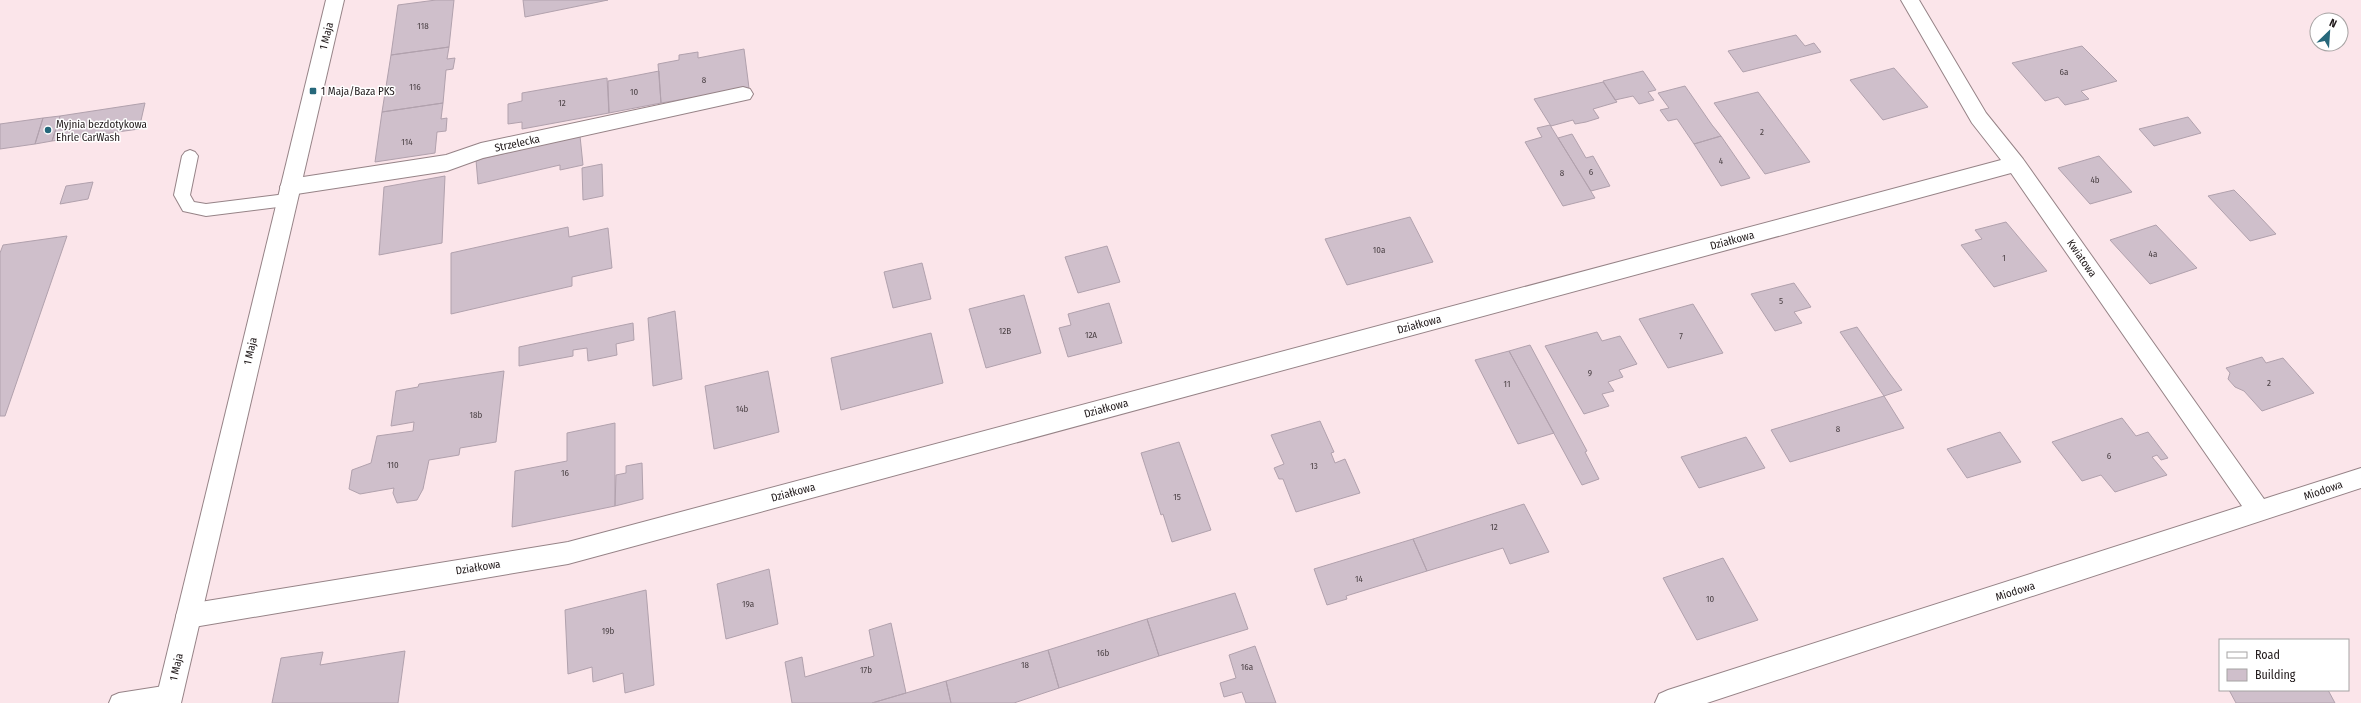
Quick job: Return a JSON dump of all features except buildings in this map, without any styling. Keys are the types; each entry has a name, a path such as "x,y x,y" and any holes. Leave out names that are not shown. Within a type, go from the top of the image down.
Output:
{"street":[{"name":"1 Maja","path":"169,699 335,0"},
{"name":"Kwiatowa","path":"1910,0 1979,118 2016,164 2260,512"},
{"name":"Strzelecka","path":"288,194 447,163 481,151 743,94"},
{"name":"Działkowa","path":"188,616 568,553 2016,164"},
{"name":"Miodowa","path":"1668,703 2361,478"}],"lane":[{"path":"190,156 182,195 189,207 206,210 288,194"},
{"path":"119,703 169,699"}],"place":[{"name":"1 Maja/Baza PKS","path":"313,91"},
{"name":"Myjnia bezdotykowa Ehrle CarWash","path":"48,130"}]}
